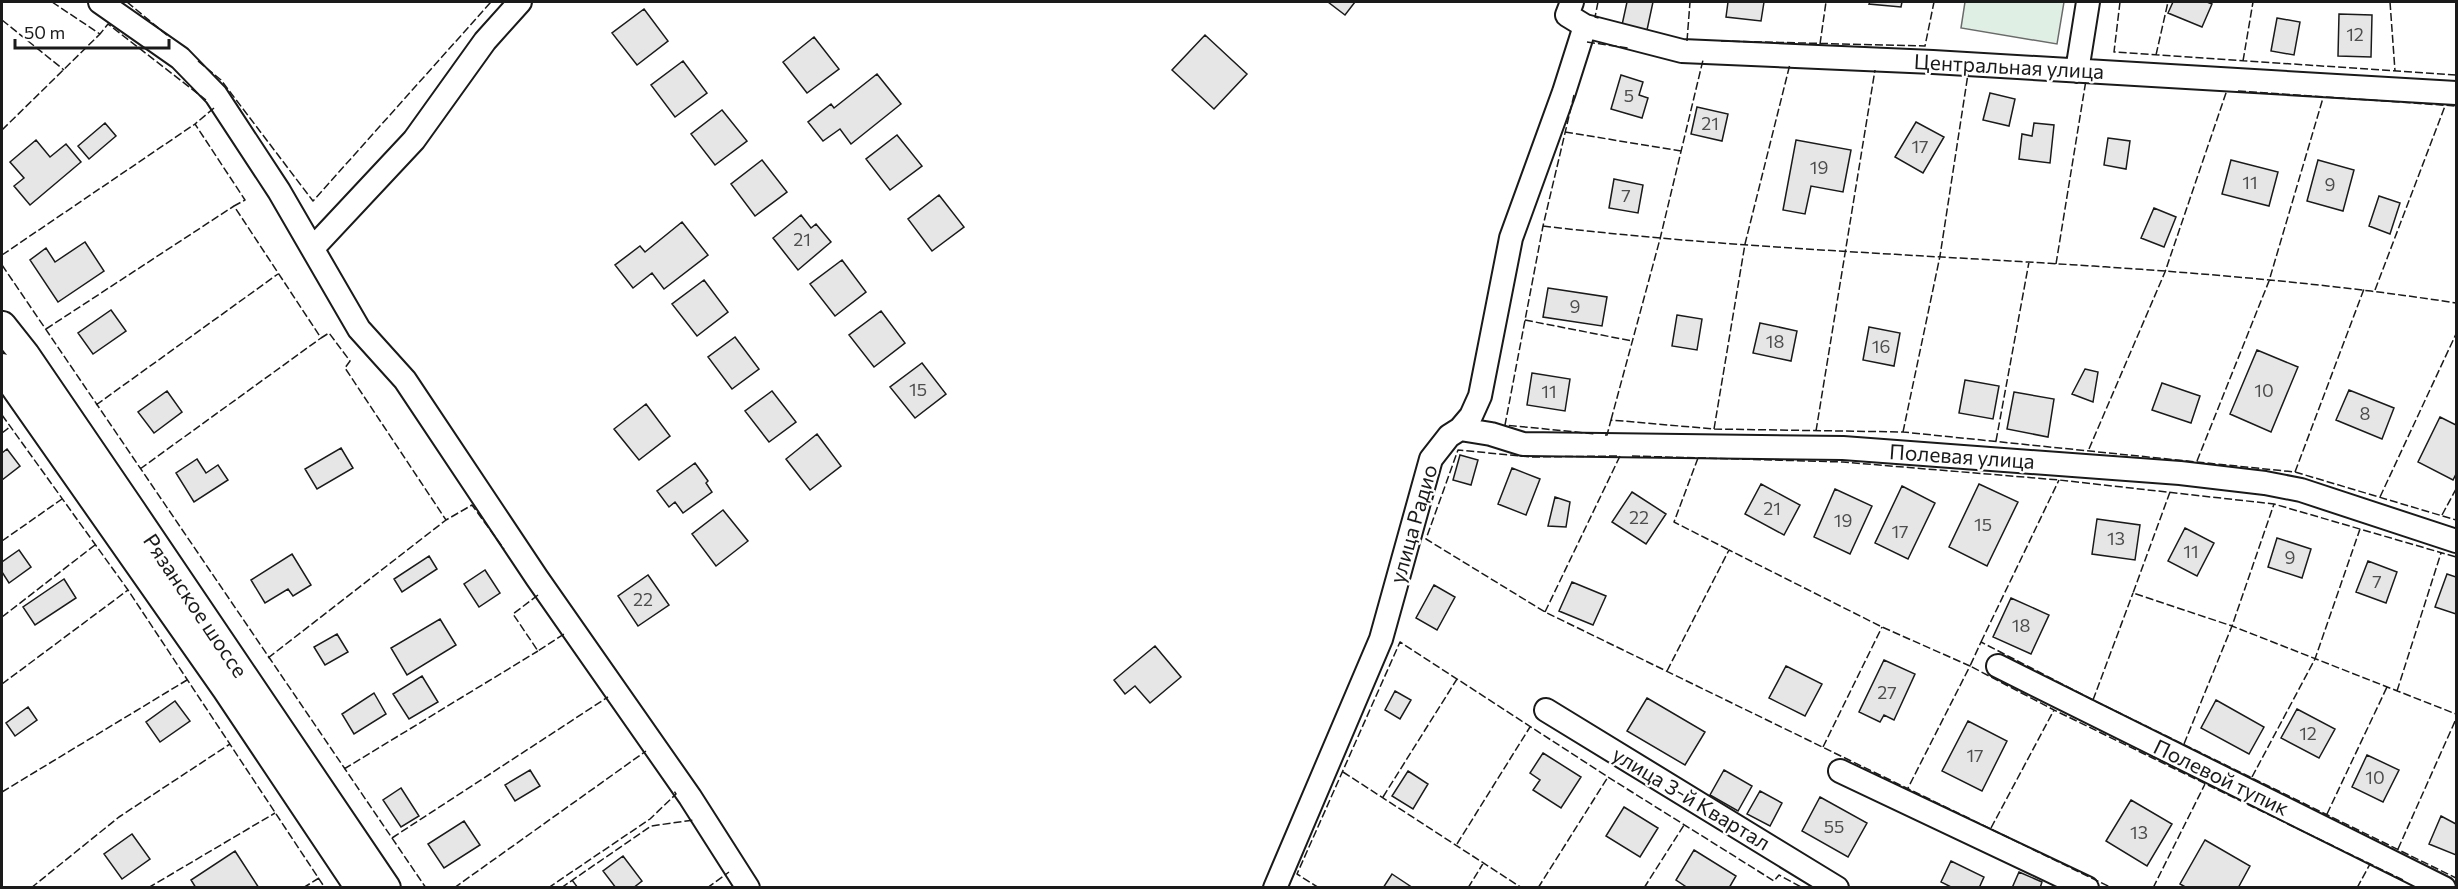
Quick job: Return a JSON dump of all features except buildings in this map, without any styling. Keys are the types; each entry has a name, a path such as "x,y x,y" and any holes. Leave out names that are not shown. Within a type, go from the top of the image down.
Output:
{"main road":[{"name":"Рязанское шоссе","path":"2,326 25,355 386,888"},
{"name":"Рязанское шоссе","path":"2,368 220,679 360,888"}],"street":[{"path":"100,2 180,58 216,95 313,248 359,329 405,380 537,578 690,797 748,888"},
{"path":"313,248 414,140 485,41 520,2"},
{"path":"2077,71 2088,2"},
{"name":"Центральная улица","path":"1575,14 1682,51 2457,93"},
{"name":"улица Радио","path":"1276,887 1381,639 1431,459 1449,436 1460,429 1471,416 1480,396 1511,238 1564,92 1575,14"},
{"name":"Полевая улица","path":"1460,429 1491,434 1523,444 1844,448 2265,483 2301,490 2457,541"},
{"name":"Полевой тупик","path":"1998,666 2444,888"},
{"name":"улица 3-й Квартал","path":"1546,710 1837,888"},
{"path":"1840,771 2087,888"}],"green space":[{"path":"1965,2 2064,2 2057,44 1961,28"}],"fence":[{"path":"52,2 100,34 108,24 206,100"},
{"path":"127,2 168,36"},
{"path":"198,61 221,80 313,201 491,2"},
{"path":"1598,2 1595,17 1599,18"},
{"path":"1687,41 1690,2"},
{"path":"1820,44 1826,2"},
{"path":"1721,41 1925,46 1934,2"},
{"path":"2120,2 2114,52 2456,75"},
{"path":"2156,55 2168,2"},
{"path":"2243,61 2253,2"},
{"path":"2390,2 2395,71"},
{"path":"2,20 64,70"},
{"path":"2,130 100,34"},
{"path":"1587,42 1628,48"},
{"path":"1611,420 1660,239 1703,60"},
{"path":"1714,429 1745,244 1790,64"},
{"path":"1816,431 1875,70"},
{"path":"1903,432 1940,256 1968,74"},
{"path":"2056,264 2086,80"},
{"path":"2089,449 2165,272 2227,90"},
{"path":"2238,91 2456,106"},
{"path":"1574,95 1543,226 1505,425 1596,434"},
{"path":"2197,461 2269,281 2323,98"},
{"path":"2375,290 2445,106"},
{"path":"214,108 195,124 245,200 234,206 321,338 329,333 350,361 345,368 446,520 472,505 504,549"},
{"path":"2,255 195,124"},
{"path":"1565,132 1681,151"},
{"path":"46,329 234,206"},
{"path":"1543,226 1771,247 2229,276 2456,303"},
{"path":"1996,441 2029,262"},
{"path":"2,265 426,888"},
{"path":"96,405 278,274"},
{"path":"2295,472 2364,289"},
{"path":"1525,320 1632,341"},
{"path":"2380,497 2456,334"},
{"path":"140,469 321,338"},
{"path":"2,415 128,590 325,888"},
{"path":"1605,435 1607,435 1611,420 1714,429 1903,432 2295,472 2456,520"},
{"path":"2,433 10,427"},
{"path":"1617,456 1531,457 1458,450 1426,539 1545,612 2112,888"},
{"path":"1545,612 1620,456"},
{"path":"1632,456 1843,462 2059,480 2274,504 2456,557"},
{"path":"1698,458 1674,522 1729,550"},
{"path":"1981,642 2059,480"},
{"path":"2442,515 2456,489"},
{"path":"2170,492 2133,593 2232,626 2456,714"},
{"path":"2,541 62,499"},
{"path":"2184,744 2232,626 2274,504"},
{"path":"268,658 446,520"},
{"path":"2252,777 2315,659 2360,529"},
{"path":"2,617 95,545"},
{"path":"1667,671 1729,550 1882,627 1970,666 1908,788"},
{"path":"2397,691 2441,553"},
{"path":"2,684 128,590"},
{"path":"2093,700 2133,593"},
{"path":"538,595 513,614 538,651 564,634 566,636"},
{"path":"1823,747 1882,627"},
{"path":"1319,888 1297,874 1400,642 1774,881 1779,875 1803,888"},
{"path":"2403,880 2054,710 1970,666 1981,642 2093,700 2456,878"},
{"path":"344,769 538,651"},
{"path":"1383,797 1457,679"},
{"path":"2,792 187,680"},
{"path":"2327,814 2387,687"},
{"path":"392,838 608,697"},
{"path":"1991,828 2054,710"},
{"path":"2398,849 2456,719"},
{"path":"1457,844 1530,727"},
{"path":"31,888 119,817 230,744"},
{"path":"454,888 646,751"},
{"path":"1343,772 1522,888"},
{"path":"1538,888 1608,777"},
{"path":"2153,888 2205,784"},
{"path":"548,888 650,819 676,794 674,791"},
{"path":"148,888 275,813"},
{"path":"561,888 651,826 694,820"},
{"path":"1644,888 1684,825"},
{"path":"1468,888 1484,862"},
{"path":"2357,888 2370,864"},
{"path":"707,888 729,872"},
{"path":"303,888 319,878"},
{"path":"572,880 578,888"}]}
